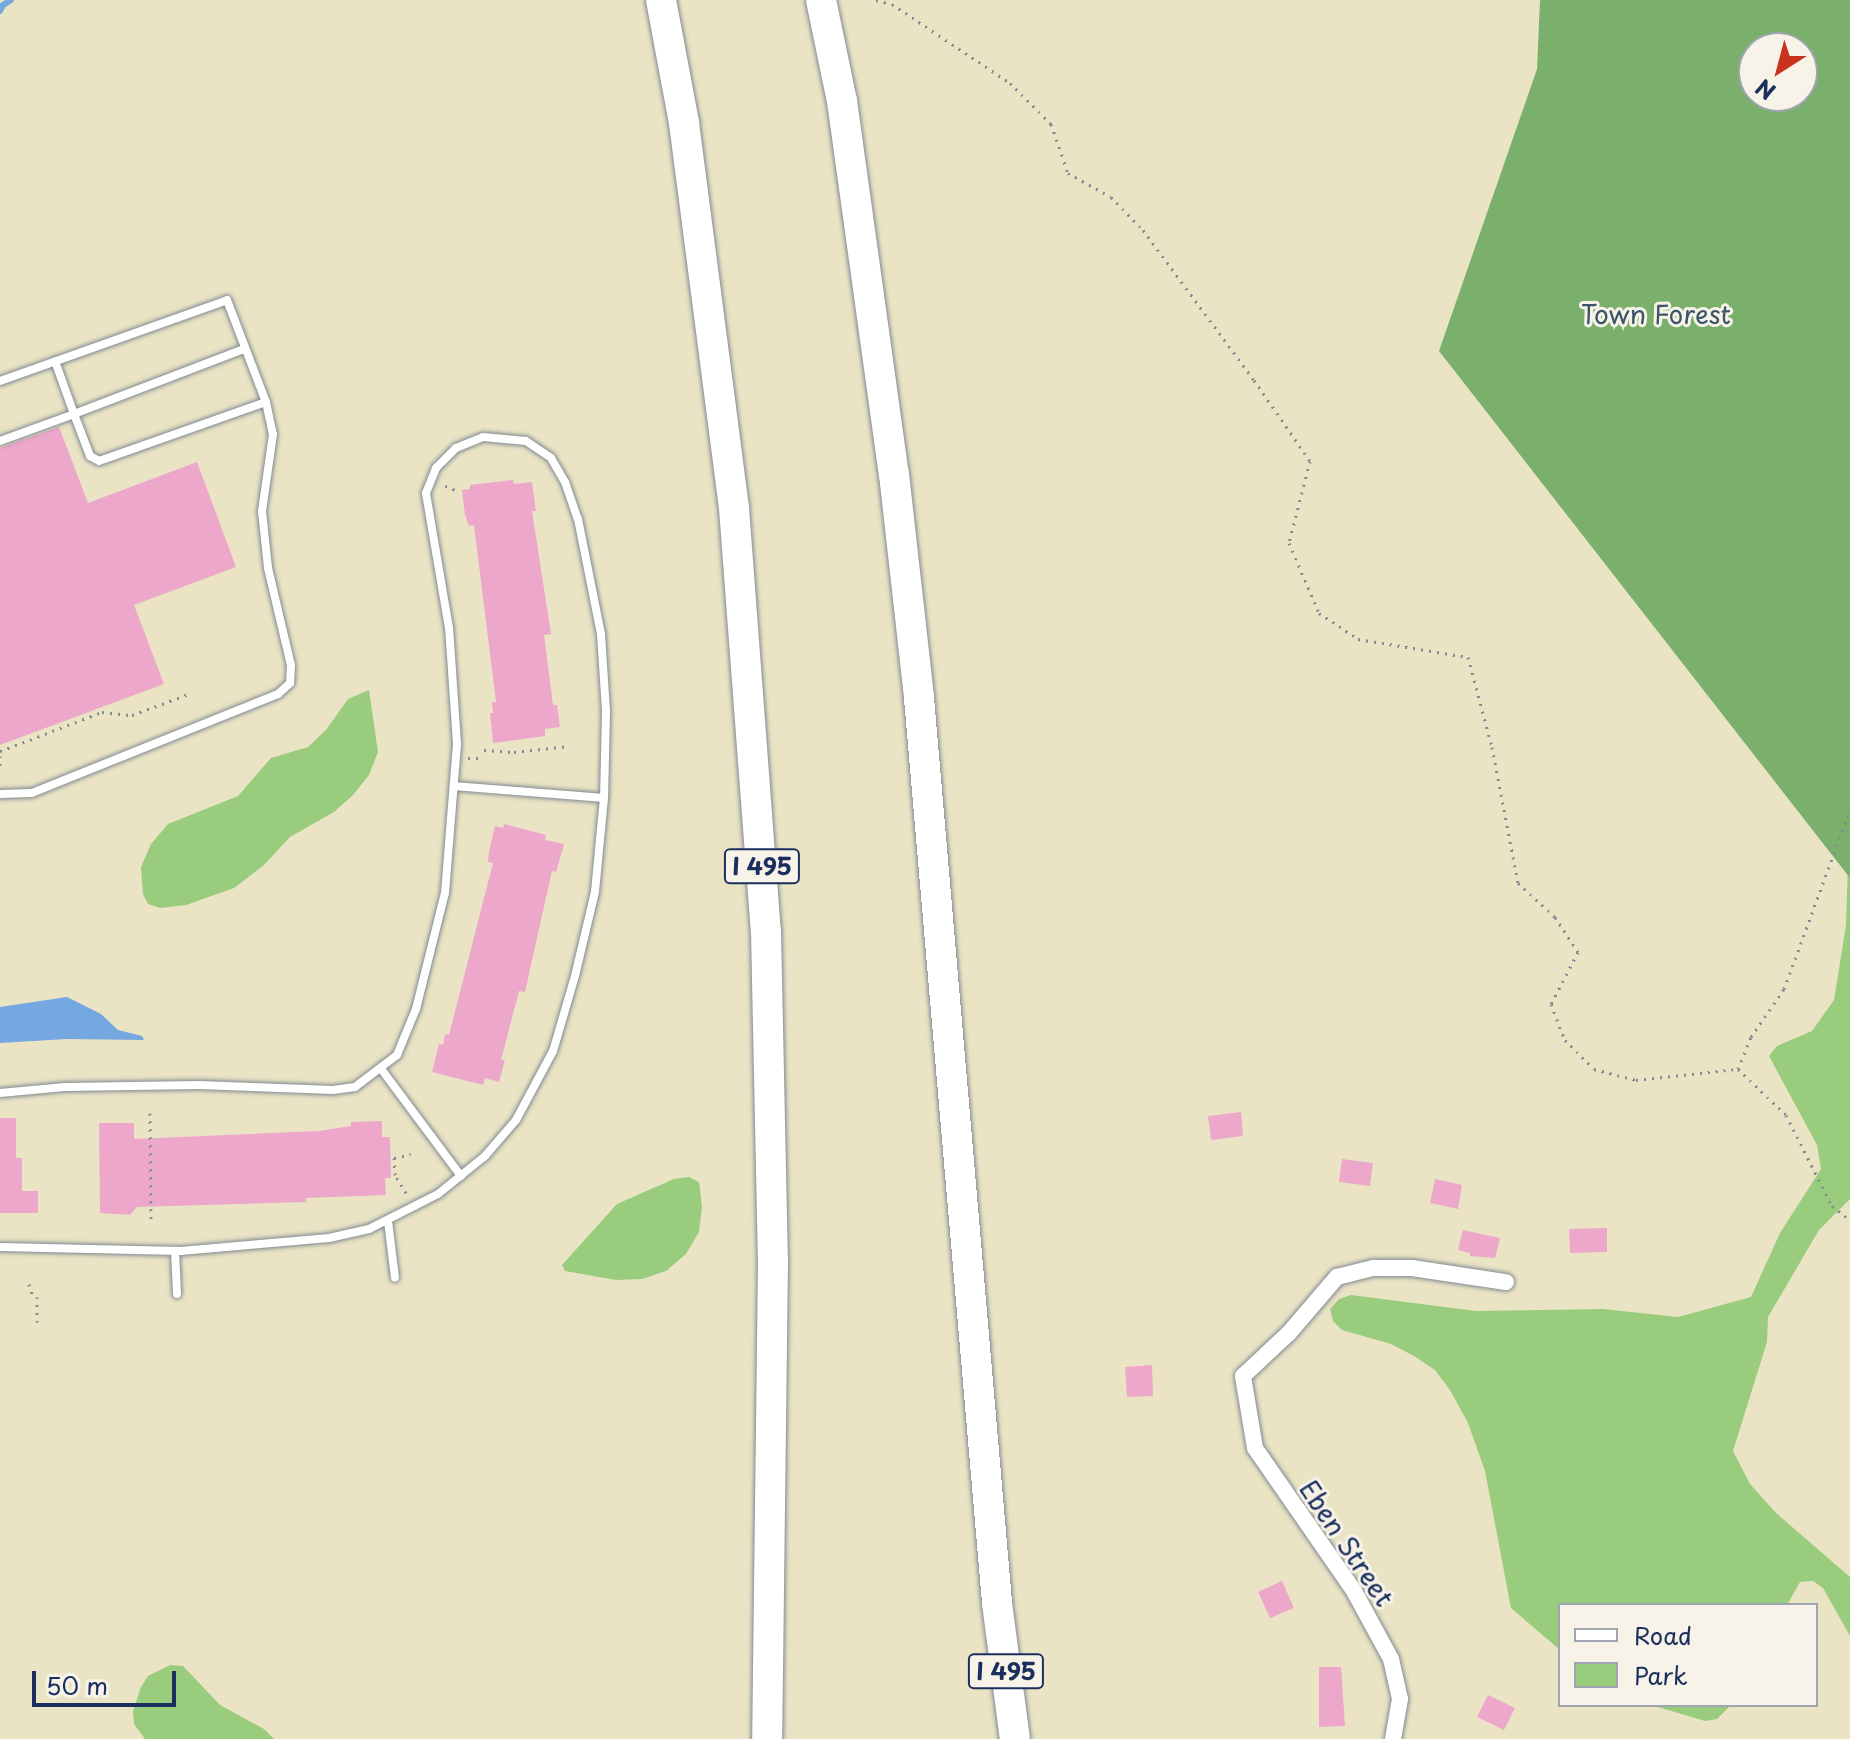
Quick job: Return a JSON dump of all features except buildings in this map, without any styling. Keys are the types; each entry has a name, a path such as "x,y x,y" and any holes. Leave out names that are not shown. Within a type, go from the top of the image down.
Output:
{"highway":[{"name":"I 495","path":"661,0 684,123 733,492 751,687 765,916 773,1261 767,1739"},
{"name":"I 495","path":"821,0 842,101 894,474 919,698 997,1603 1015,1739"}],"street":[{"name":"Eben Street","path":"1393,1739 1400,1699 1382,1639 1354,1591 1255,1448 1243,1376 1289,1333 1337,1277 1374,1268 1412,1268 1506,1282"}],"lane":[{"path":"0,381 227,300 266,402 273,434 262,511 268,568 291,665 290,683 278,694 32,793 0,794"},
{"path":"0,441 244,349"},
{"path":"55,361 90,456 99,461 266,402"},
{"path":"0,1093 65,1087 199,1085 333,1090 355,1087 382,1070 397,1055 426,977 445,893 457,744 449,628 426,493 436,468 456,448 483,437 504,436 526,441 551,458 565,482 588,556 601,634 606,712 604,798 595,892 553,1051 516,1120 461,1176 414,1209 388,1221 329,1238 175,1251 0,1247"},
{"path":"454,786 604,798"},
{"path":"382,1070 461,1176"},
{"path":"388,1221 395,1278"},
{"path":"175,1251 177,1294"}],"path":[{"path":"876,0 892,4 1010,83 1051,124 1068,173 1111,197 1143,230 1254,380 1310,461 1289,543 1319,613 1358,639 1468,657 1492,747 1518,883 1555,917 1578,952 1551,1004 1565,1040 1594,1069 1636,1080 1738,1069 1786,1115 1832,1206 1850,1220"},
{"path":"441,484 458,491"},
{"path":"0,767 0,753 102,712 132,715 191,693"},
{"path":"484,750 514,752 570,746"},
{"path":"464,758 484,758"},
{"path":"1738,1069 1751,1037 1784,989 1850,810"},
{"path":"150,1113 151,1219"},
{"path":"409,1198 395,1175 394,1158 411,1154"},
{"path":"29,1284 35,1297 37,1322"}],"green space":[{"name":"Town Forest","path":"1540,0 1850,0 1850,878 1439,351 1537,69"},
{"path":"369,690 378,752 369,775 353,795 334,812 290,837 264,865 234,888 186,905 160,908 148,904 143,894 141,867 151,844 168,824 238,796 271,758 308,747 326,730 348,699"},
{"path":"1850,800 1850,1199 1819,1230 1768,1317 1767,1342 1733,1451 1750,1484 1776,1513 1850,1577 1850,1636 1823,1588 1813,1581 1800,1582 1788,1603 1558,1603 1558,1648 1511,1608 1485,1471 1468,1423 1450,1390 1435,1370 1414,1356 1391,1344 1342,1330 1333,1321 1330,1309 1339,1299 1351,1295 1476,1311 1603,1309 1678,1317 1751,1297 1780,1233 1821,1169 1817,1145 1769,1056 1777,1046 1812,1031 1834,1000 1846,925"},
{"path":"689,1177 699,1182 702,1206 699,1232 686,1254 666,1271 642,1279 616,1280 565,1271 562,1265 617,1204 674,1179"},
{"path":"170,1665 183,1666 220,1705 264,1729 274,1739 145,1739 134,1724 133,1711 141,1687 148,1676"},
{"path":"1658,1707 1729,1707 1717,1719 1705,1721"}],"water":[{"path":"67,997 101,1014 118,1030 142,1036 144,1040 67,1039 0,1043 0,1007"}],"waterway":[{"path":"0,11 11,0"}]}
